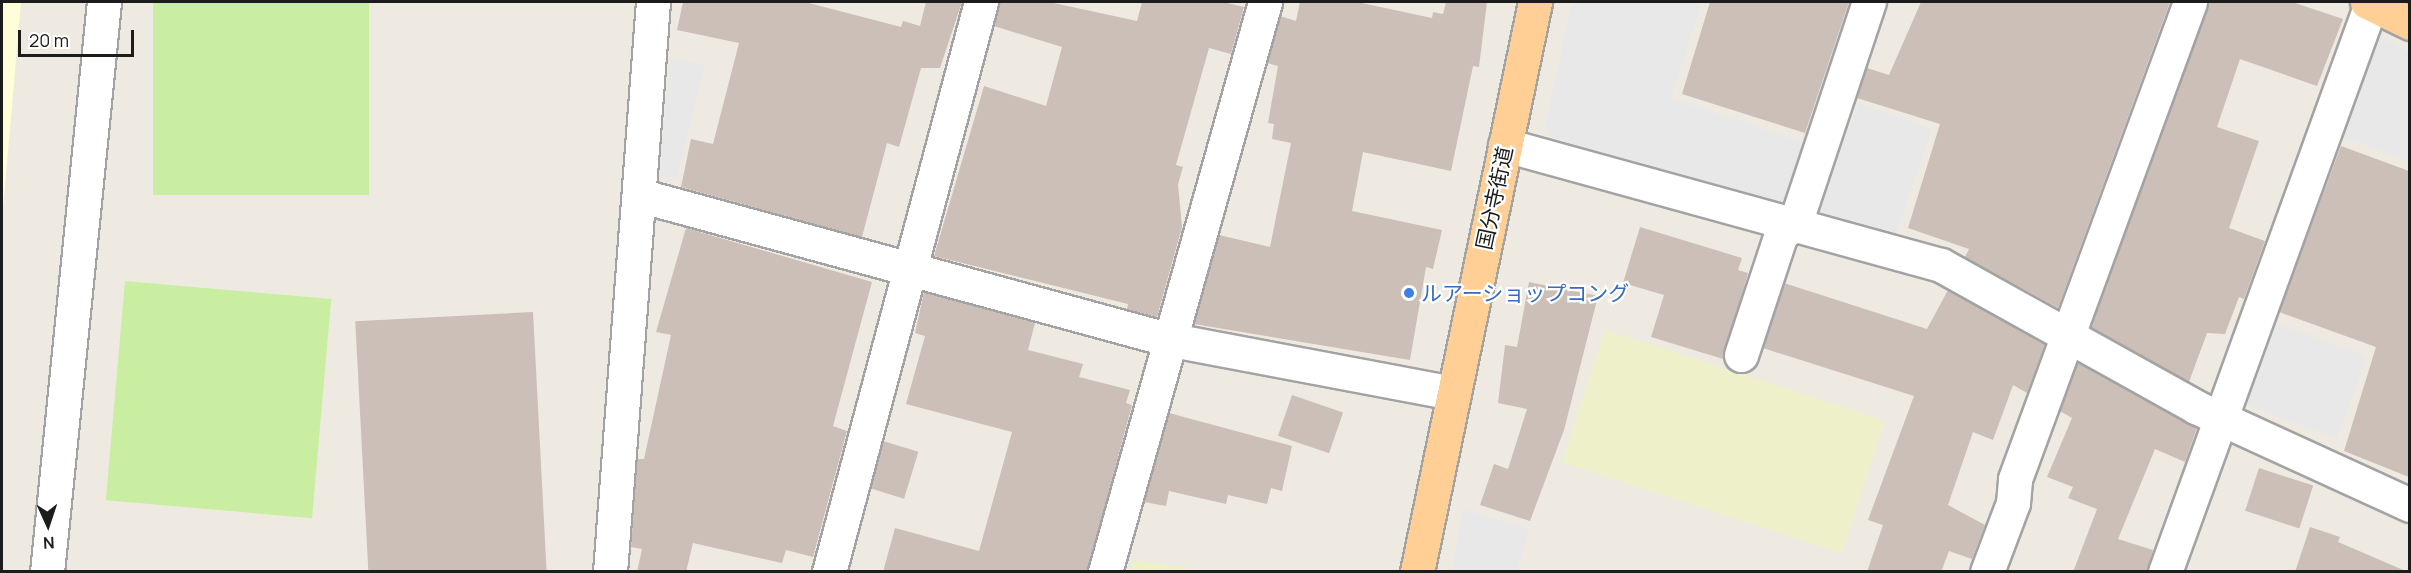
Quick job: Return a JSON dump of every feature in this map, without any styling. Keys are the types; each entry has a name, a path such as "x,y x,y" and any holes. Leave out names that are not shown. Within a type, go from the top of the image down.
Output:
{"main road":[{"name":"国分寺街道","path":"1417,572 1535,2"},
{"path":"2369,3 2409,23"}],"street":[{"path":"47,572 104,2"},
{"path":"610,572 642,196 653,2"},
{"path":"829,572 912,268 981,2"},
{"path":"1106,572 1167,339 1266,2"},
{"path":"1741,355 1781,234 1795,224 1869,2"},
{"path":"1987,572 2013,503 2015,479 2190,2"},
{"path":"2165,572 2218,416 2369,3"},
{"path":"1505,145 1941,265 2218,416 2409,505"},
{"path":"642,196 1167,339 1454,393"}],"shaded area":[{"path":"2,2 21,2 2,220"},
{"path":"1572,2 1702,2 1671,98 1812,145 1794,207 1649,170 1549,136 1546,123"},
{"path":"2371,32 2409,52 2409,161 2335,134"},
{"path":"670,58 705,65 677,178 660,176"},
{"path":"1859,103 1932,129 1894,239 1824,220 1819,206"},
{"path":"2272,322 2367,357 2337,438 2242,404"},
{"path":"1605,330 1885,421 1842,553 1562,462"},
{"path":"1463,509 1529,529 1517,571 1452,571"},
{"path":"1134,560 1197,571 1131,571"}],"green space":[{"path":"153,2 369,2 369,195 153,195"},
{"path":"125,281 331,299 312,518 106,500"}],"building":[{"path":"683,2 805,2 901,27 903,21 920,26 926,2 962,2 940,68 921,68 899,147 887,143 862,237 681,187 691,139 713,144 739,43 677,30"},
{"path":"999,2 1049,2 1137,21 1142,2 1223,2 1244,7 1231,54 1209,48 1176,165 1183,167 1178,184 1182,227 1157,317 1127,309 1128,304 934,256 984,86 1046,106 1062,47 994,26"},
{"path":"1300,2 1357,2 1432,18 1433,12 1443,14 1446,2 1487,2 1479,67 1473,66 1451,171 1363,152 1352,211 1442,230 1433,269 1426,267 1410,360 1194,324 1219,235 1270,247 1291,143 1272,139 1274,124 1268,123 1278,66 1267,63 1280,16 1296,21"},
{"path":"1710,2 1849,2 1805,133 1682,94"},
{"path":"1921,2 2170,2 2058,308 1965,257 1969,249 1908,228 1940,124 1857,98 1867,68 1889,75"},
{"path":"2208,2 2292,2 2343,19 2317,86 2240,59 2217,127 2259,141 2229,228 2265,241 2244,299 2239,297 2225,334 2207,333 2189,382 2091,327"},
{"path":"2341,146 2409,171 2409,477 2344,451 2376,347 2279,312"},
{"path":"1640,227 1742,258 1738,270 1748,273 1723,359 1651,337 1664,295 1623,283"},
{"path":"686,228 872,282 833,426 847,431 813,557 786,550 782,563 693,543 686,572 637,572 642,549 631,547 637,459 644,459 671,335 656,332"},
{"path":"1529,282 1598,296 1564,430 1530,521 1480,505 1494,464 1508,469 1527,409 1498,403 1505,345 1517,347"},
{"path":"1784,283 1927,329 1948,290 2045,344 2027,393 2013,385 1993,440 1973,432 1948,505 1985,525 1972,559 1949,551 1941,572 1867,572 1883,525 1868,520 1914,396 1763,348"},
{"path":"924,292 1035,323 1028,350 1083,364 1079,377 1130,390 1126,403 1132,405 1087,572 883,572 895,528 979,551 1012,432 906,404 925,336 915,333"},
{"path":"533,312 547,572 368,572 355,321"},
{"path":"2078,363 2197,428 2185,462 2155,449 2118,539 2153,550 2147,572 2073,572 2097,509 2068,498 2073,487 2047,477 2072,418 2060,411"},
{"path":"1292,395 1343,413 1329,453 1278,436"},
{"path":"1169,413 1292,446 1282,491 1271,488 1267,504 1228,495 1226,504 1169,491 1166,506 1144,502"},
{"path":"883,441 918,452 904,499 869,488"},
{"path":"2259,468 2313,486 2299,528 2245,511"},
{"path":"2310,527 2340,537 2338,542 2408,572 2295,572"}],"place":[{"name":"ルアーショップコング","path":"1409,293"}]}
